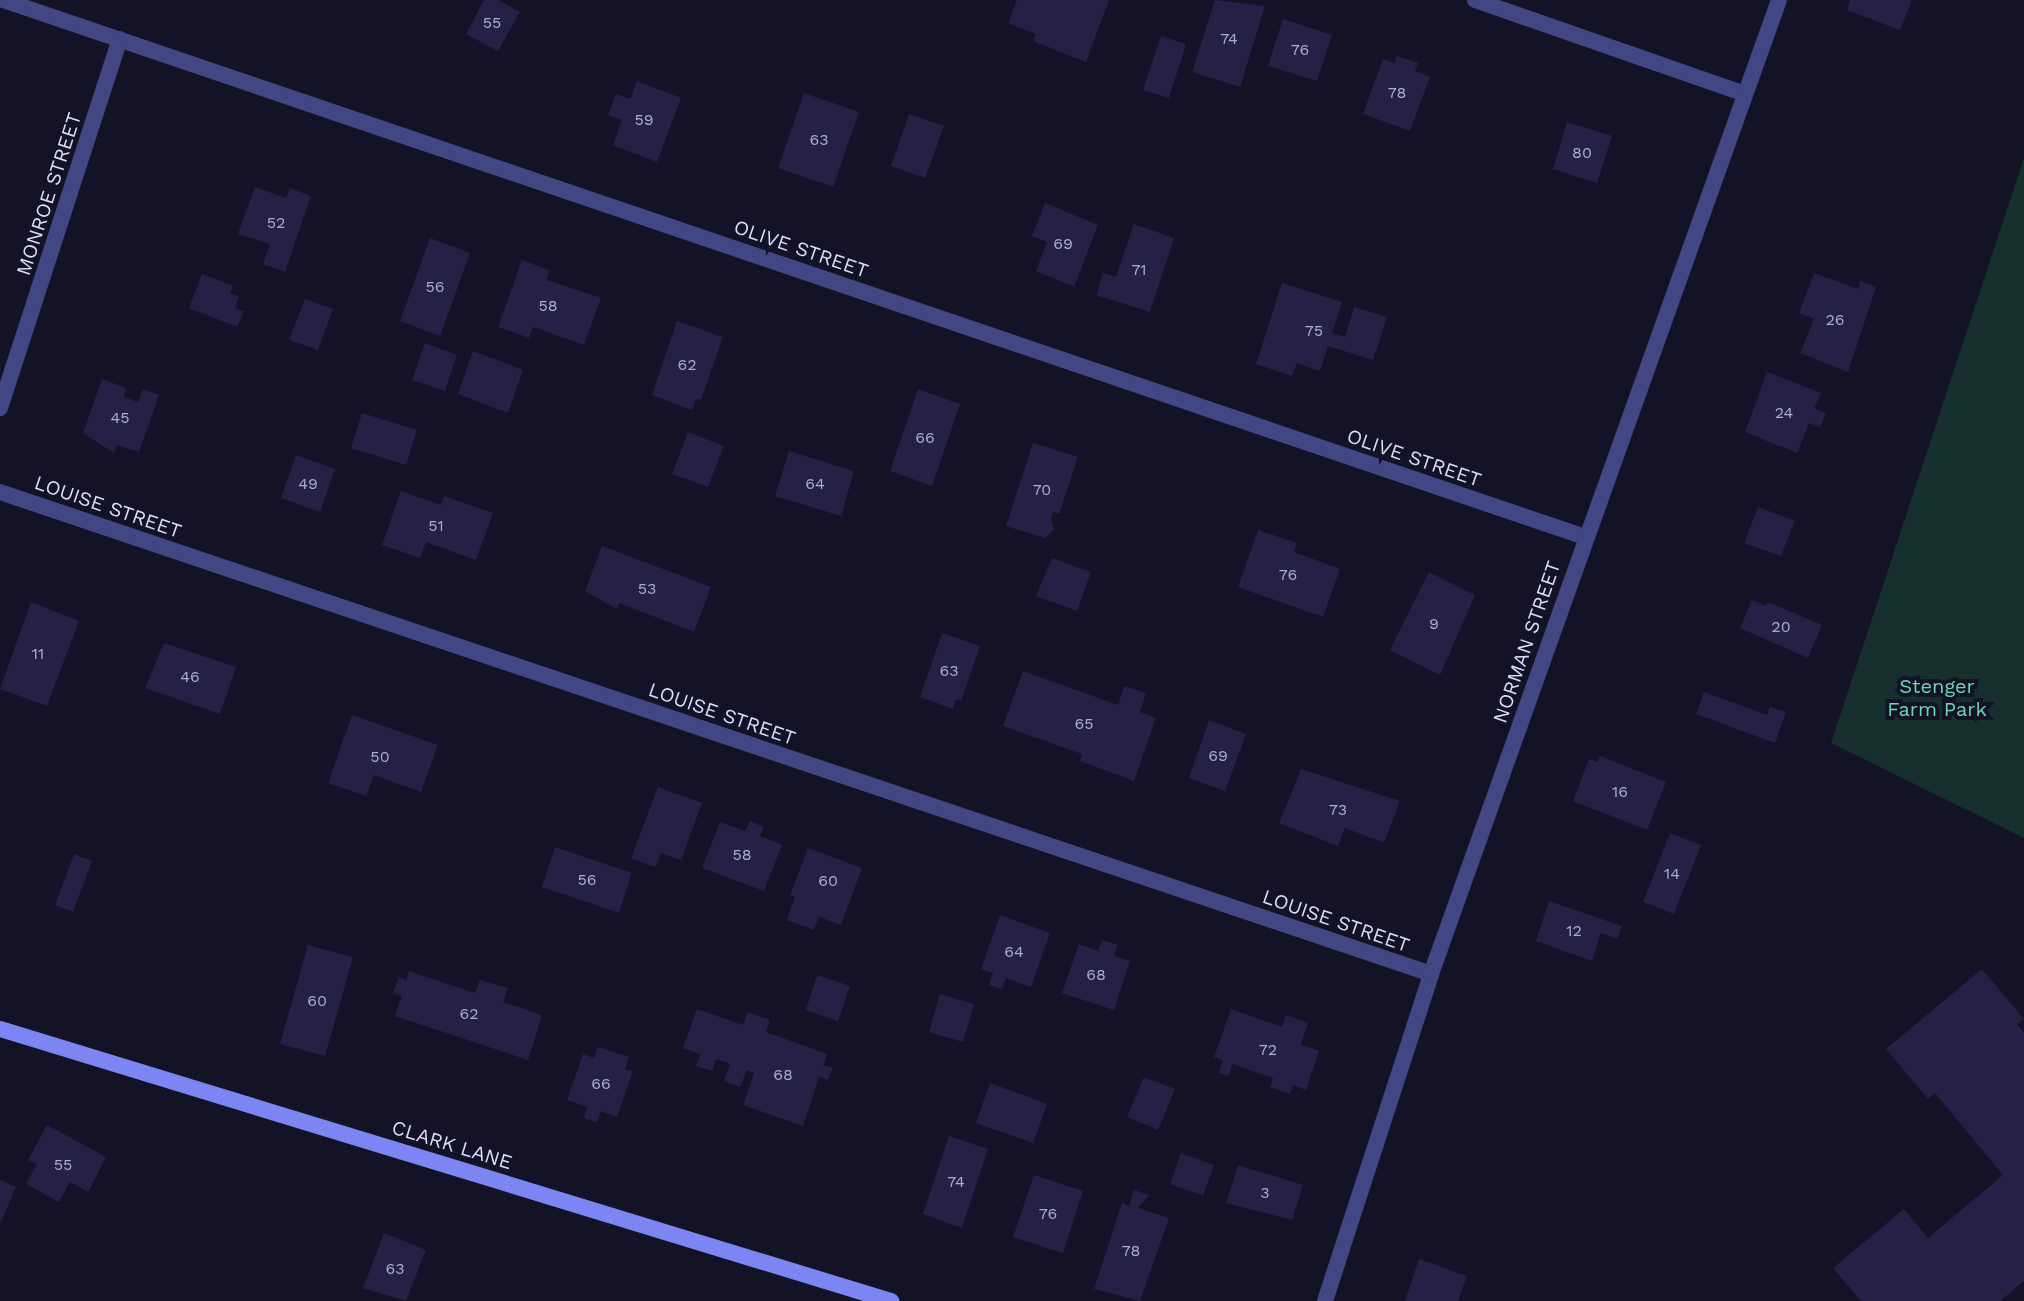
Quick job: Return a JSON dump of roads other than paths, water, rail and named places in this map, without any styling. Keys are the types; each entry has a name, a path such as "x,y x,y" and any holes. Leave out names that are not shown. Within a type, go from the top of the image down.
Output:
{"main road":[{"name":"CLARK LANE","path":"0,1029 891,1301"}],"street":[{"name":"OLIVE STREET","path":"3,0 1585,537"},
{"path":"1475,0 1745,94"},
{"name":"NORMAN STREET","path":"1325,1301 1431,974 1779,0"},
{"name":"MONROE STREET","path":"0,408 120,39"},
{"name":"LOUISE STREET","path":"0,492 1431,974"}],"park label":[{"name":"Stenger Farm Park","path":"1937,698"}]}
